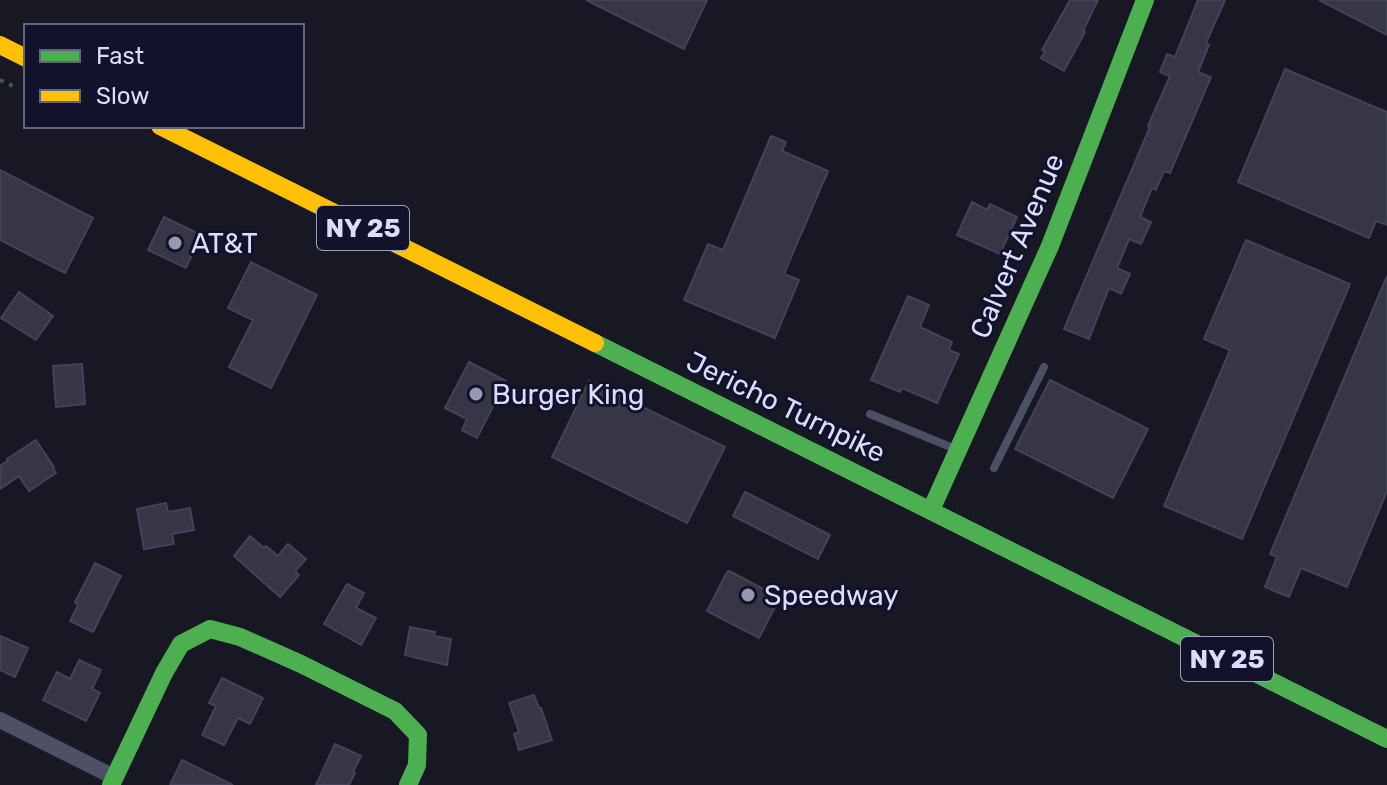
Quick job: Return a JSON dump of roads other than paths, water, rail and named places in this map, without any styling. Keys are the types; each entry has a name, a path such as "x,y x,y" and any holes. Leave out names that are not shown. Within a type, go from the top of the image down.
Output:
{"main road":[{"name":"Calvert Avenue","path":"931,510 1050,246 1145,0"},
{"path":"0,45 24,57"},
{"name":"Jericho Turnpike","path":"164,128 1387,739"},
{"path":"112,781 181,644 210,629 240,637 301,664 395,711 418,735 417,765 408,785"}],"street":[{"path":"0,720 112,781"}],"lane":[{"path":"994,468 1044,367"},
{"path":"870,414 958,451"}],"place":[{"name":"AT&T","path":"175,243"},
{"name":"Burger King","path":"476,394"},
{"name":"Speedway","path":"748,595"}]}
